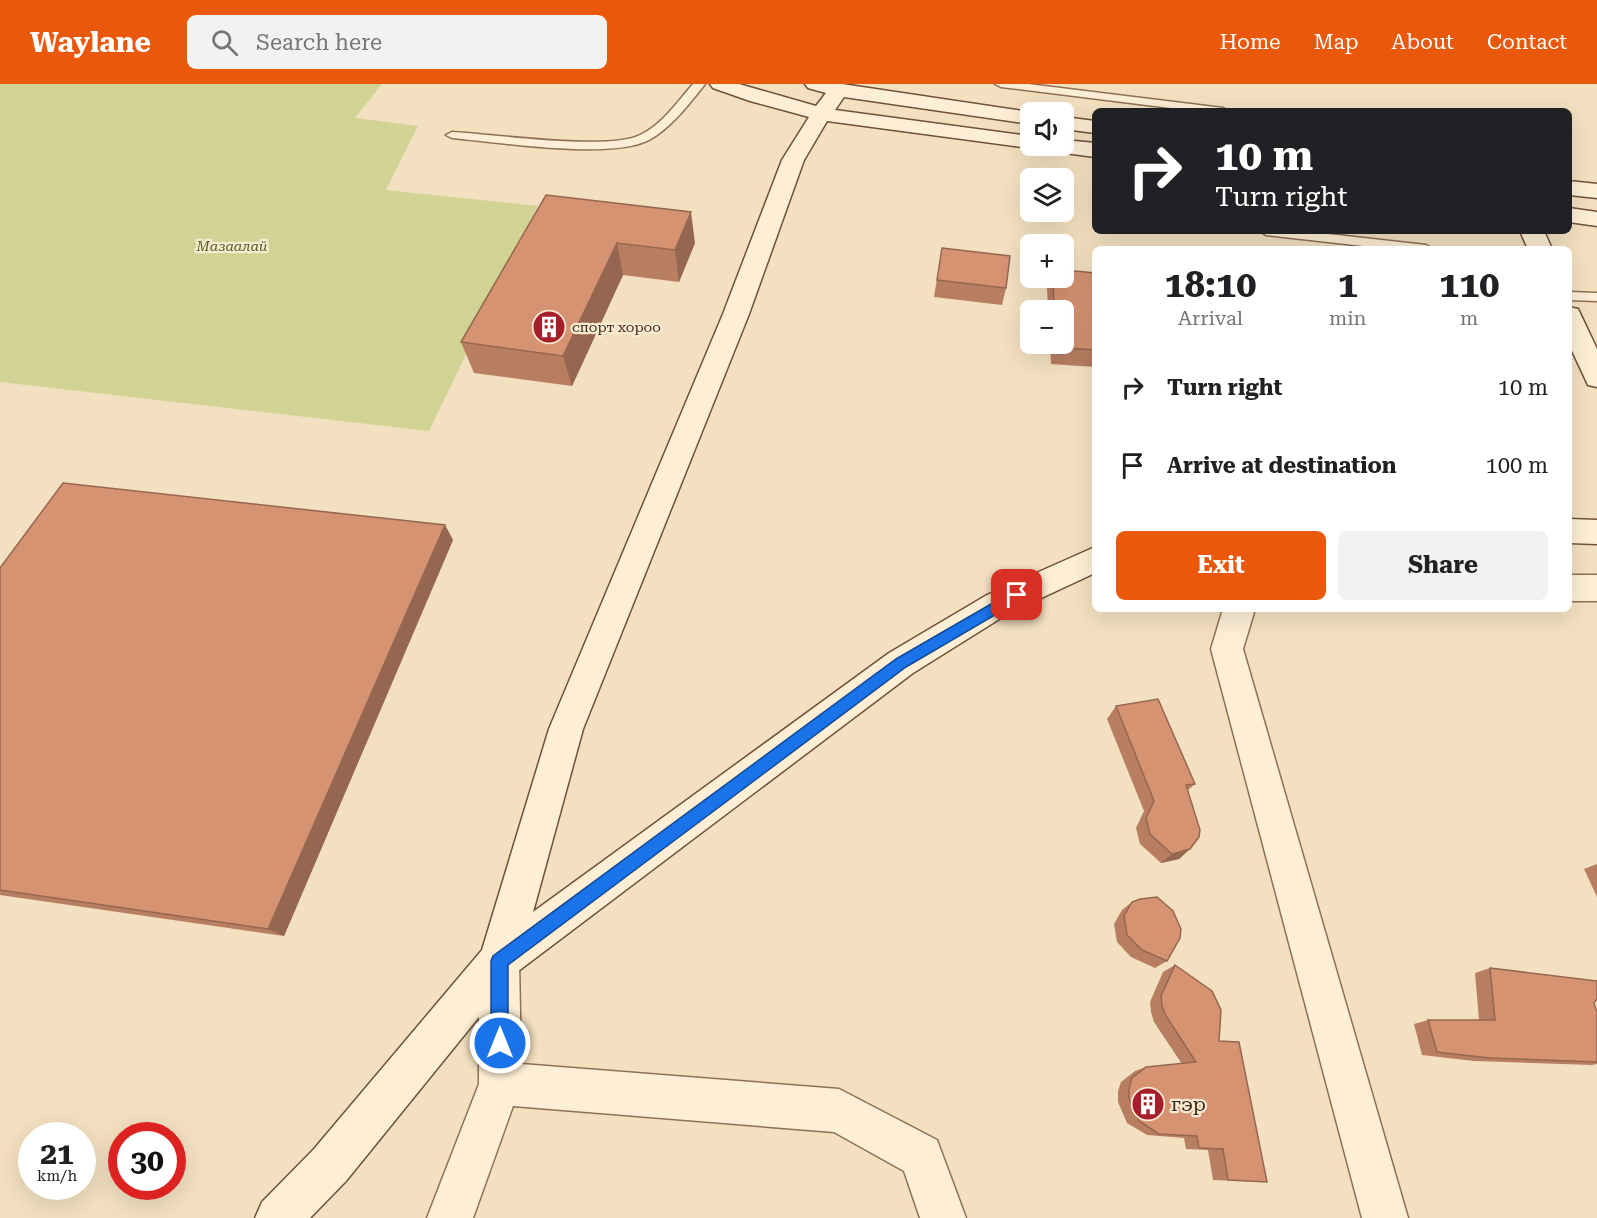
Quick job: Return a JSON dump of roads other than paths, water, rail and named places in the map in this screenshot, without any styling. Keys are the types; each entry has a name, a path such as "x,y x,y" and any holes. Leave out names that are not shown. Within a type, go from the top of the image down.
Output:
{"street":[{"path":"720,84 777,104 828,93 1020,117"},
{"path":"828,93 1020,140"},
{"path":"450,1218 500,1084 499,961 566,729 736,314 793,160 828,93"},
{"path":"1074,124 1092,127"},
{"path":"1074,148 1092,150"},
{"path":"1572,188 1597,191"},
{"path":"1572,215 1597,219"},
{"path":"1572,322 1597,378"},
{"path":"1572,531 1597,532"},
{"path":"278,1218 330,1165 499,961 901,663 998,604 1092,560"},
{"path":"1238,612 1227,649 1385,1218"},
{"path":"500,1084 839,1111 921,1156 943,1218"}],"lane":[{"path":"452,135 597,145 642,140 662,125 699,84"},
{"path":"1001,84 1198,108"},
{"path":"1293,234 1399,246"},
{"path":"1572,296 1597,297"}],"place":[{"name":"спорт хороо","path":"549,327"},
{"name":"гэр","path":"1148,1104"}],"park label":[{"name":"Мазаалай","path":"232,246"}]}
